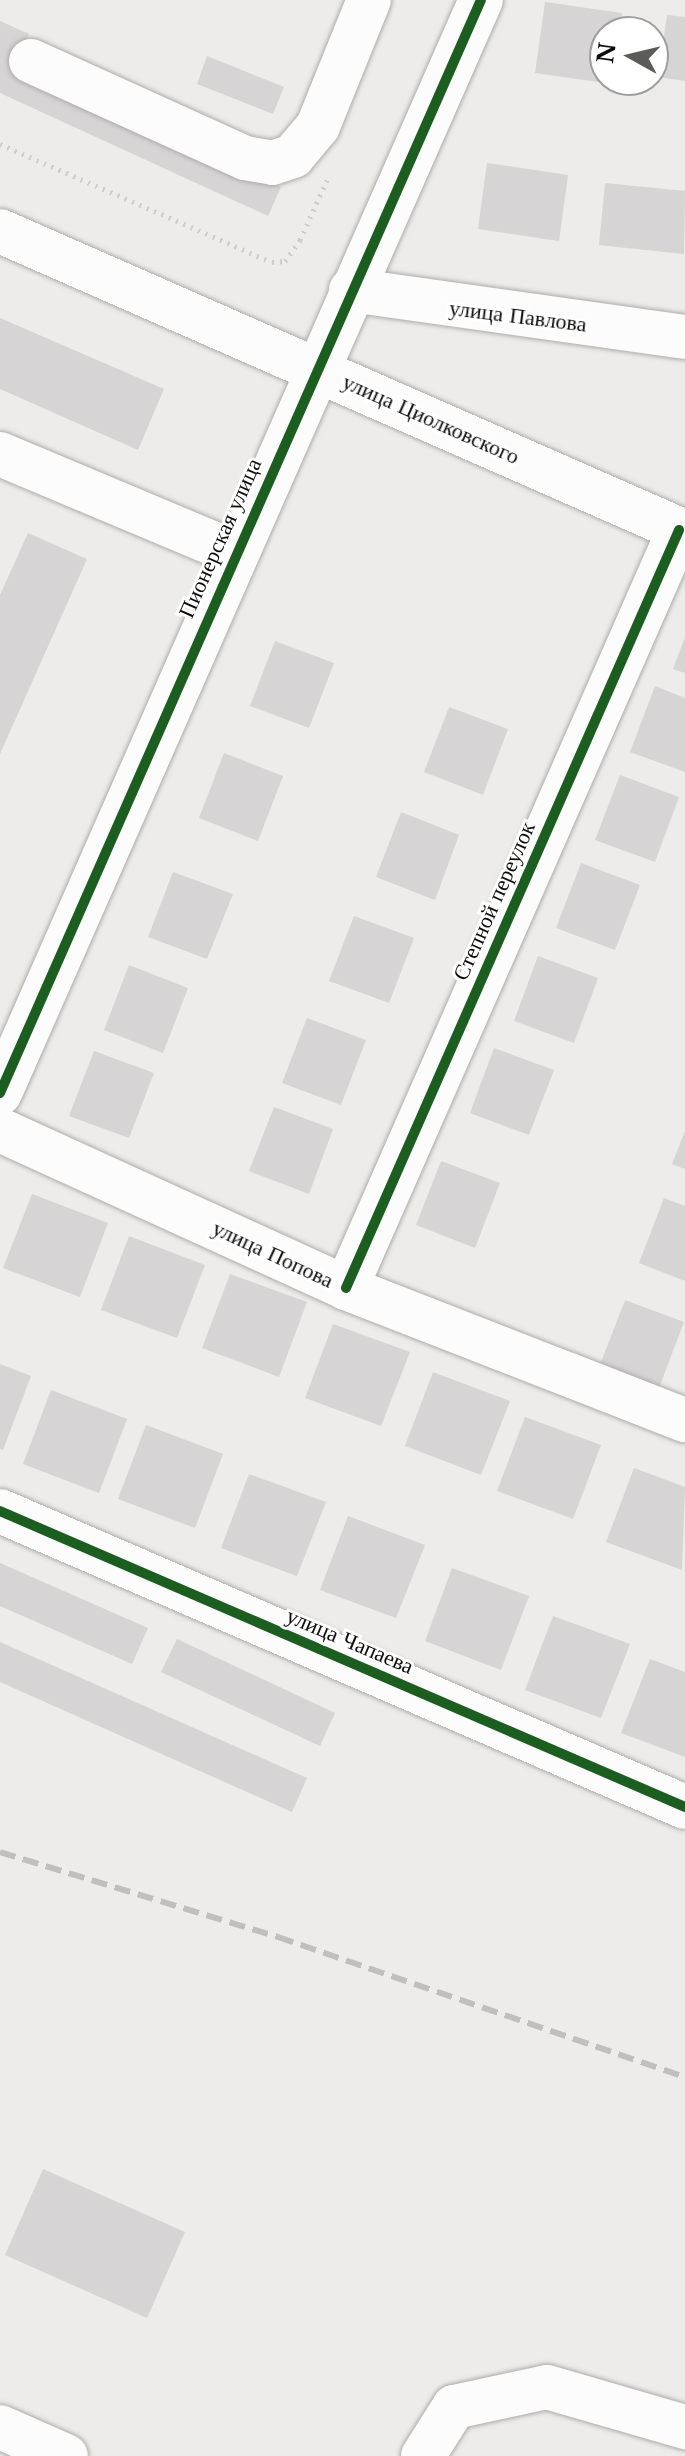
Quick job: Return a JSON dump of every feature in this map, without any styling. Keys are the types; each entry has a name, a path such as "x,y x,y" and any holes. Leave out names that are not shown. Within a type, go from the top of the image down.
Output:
{"street":[{"path":"31,61 245,158 272,163 293,156 318,126 369,0"},
{"name":"Пионерская улица","path":"0,1093 235,553 481,0"},
{"name":"улица Циолковского","path":"0,231 317,367 682,531"},
{"name":"улица Павлова","path":"351,290 685,337"},
{"path":"1,458 235,553"},
{"name":"Степной переулок","path":"346,1288 682,531"},
{"name":"улица Попова","path":"0,1130 346,1288 685,1420"},
{"name":"улица Чапаева","path":"0,1511 685,1807"},
{"path":"423,2456 454,2407 547,2387 685,2427"},
{"path":"0,2427 66,2456"}],"building":[{"path":"545,2 622,13 622,16 589,16 589,81 535,73"},
{"path":"667,16 685,17 685,81 669,79"},
{"path":"0,21 29,34 14,66 281,187 268,216 0,93"},
{"path":"207,56 284,87 273,114 197,84"},
{"path":"487,163 568,175 559,241 478,229"},
{"path":"605,183 685,191 684,254 599,245"},
{"path":"0,318 164,389 138,450 0,389"},
{"path":"28,533 87,559 0,754 0,595"},
{"path":"685,637 685,673 673,669"},
{"path":"275,641 334,663 309,728 250,706"},
{"path":"655,686 685,698 685,772 630,752"},
{"path":"449,707 508,729 483,795 424,772"},
{"path":"224,753 283,776 258,841 199,818"},
{"path":"620,775 679,797 655,862 595,840"},
{"path":"401,812 459,835 435,900 376,877"},
{"path":"581,863 640,885 615,950 556,928"},
{"path":"173,872 233,894 207,959 148,937"},
{"path":"354,916 414,938 389,1003 329,981"},
{"path":"538,956 598,978 574,1043 514,1021"},
{"path":"129,965 188,988 163,1053 104,1030"},
{"path":"307,1018 366,1040 341,1105 282,1083"},
{"path":"494,1048 554,1070 529,1135 470,1113"},
{"path":"94,1051 154,1073 129,1138 69,1116"},
{"path":"274,1107 333,1129 309,1194 249,1171"},
{"path":"685,1131 685,1169 672,1164"},
{"path":"441,1161 500,1183 475,1248 416,1225"},
{"path":"32,1194 108,1223 80,1297 3,1268"},
{"path":"664,1198 685,1206 685,1281 639,1263"},
{"path":"129,1236 205,1265 177,1338 101,1310"},
{"path":"230,1274 307,1302 279,1377 202,1348"},
{"path":"625,1300 684,1322 659,1388 600,1365"},
{"path":"333,1324 410,1352 381,1426 305,1398"},
{"path":"0,1364 31,1376 3,1450 0,1449"},
{"path":"433,1372 510,1401 481,1475 405,1446"},
{"path":"51,1390 127,1419 99,1493 23,1464"},
{"path":"525,1417 601,1445 573,1519 497,1491"},
{"path":"146,1425 223,1454 195,1528 118,1499"},
{"path":"634,1468 685,1487 682,1570 606,1542"},
{"path":"249,1474 326,1502 297,1576 221,1548"},
{"path":"348,1516 425,1545 396,1618 320,1590"},
{"path":"0,1563 148,1628 132,1664 0,1606"},
{"path":"452,1568 529,1596 501,1670 425,1641"},
{"path":"553,1616 630,1644 601,1718 525,1690"},
{"path":"177,1639 335,1713 320,1746 161,1672"},
{"path":"0,1642 307,1778 292,1812 0,1682"},
{"path":"650,1659 685,1672 685,1757 621,1733"},
{"path":"43,2169 185,2232 147,2318 5,2255"}],"railway":[{"path":"0,1852 278,1937 685,2077"}],"cycle path":[{"path":"0,1093 481,0"},
{"path":"346,1288 679,530"},
{"path":"0,1511 685,1807"}]}
